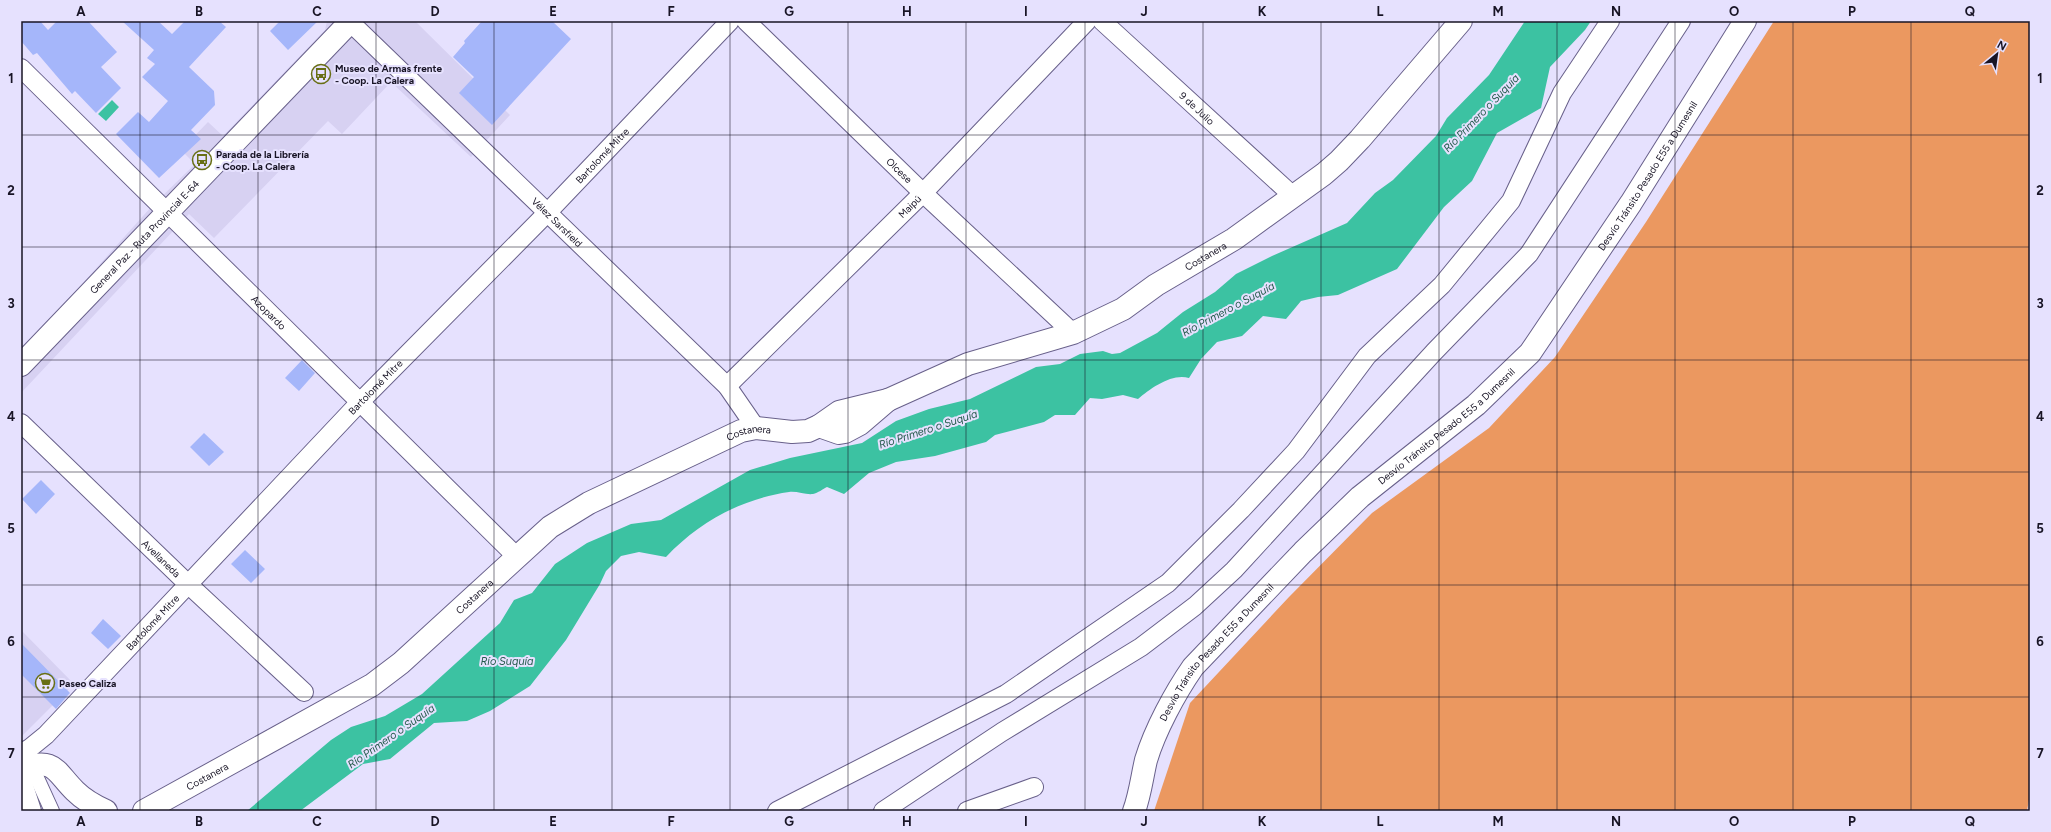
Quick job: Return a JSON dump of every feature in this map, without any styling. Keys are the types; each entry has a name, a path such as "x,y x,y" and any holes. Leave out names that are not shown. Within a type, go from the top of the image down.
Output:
{"street":[{"name":"Vélez Sarsfield","path":"350,21 727,386 756,428"},
{"name":"General Paz - Ruta Provincial E-64","path":"21,365 350,21"},
{"name":"Bartolomé Mitre","path":"24,767 30,748 46,735 361,401 548,212 730,21"},
{"name":"Olcese","path":"746,21 924,193 1073,333"},
{"name":"Maipú","path":"727,386 924,193 1087,21"},
{"name":"9 de Julio","path":"1102,21 1292,195"},
{"name":"Costanera","path":"144,811 372,685 407,657 516,556 550,527 589,503 741,431 756,428 792,432 808,430 819,426 839,433 845,432 860,424 888,400 968,364 1073,333 1123,309 1156,285 1262,220 1292,195 1324,174 1360,139 1461,21"},
{"path":"777,811 1006,694 1168,583 1198,554 1296,451 1368,356 1442,285 1511,201 1562,93 1610,21"},
{"path":"883,811 1002,732 1142,647 1195,606 1234,570 1434,352 1529,254 1681,21"},
{"name":"Desvío Tránsito Pesado E55 a Dumesnil","path":"1134,811 1146,760 1156,734 1184,680 1193,667 1303,552 1360,497 1476,405 1530,353 1631,203 1745,21"},
{"name":"Azopardo","path":"21,68 361,401 516,556"},
{"name":"Avellaneda","path":"21,423 189,585 304,692"},
{"path":"24,767 49,765 56,769 76,792 93,805 106,811"},
{"path":"24,767 30,811"},
{"path":"24,767 52,811"},
{"path":"967,811 1034,787"}],"shaded area":[{"path":"327,21 415,21 510,115 471,157 391,82 342,134 328,121 214,238 189,214 21,393 21,352 152,206 195,164 181,150 208,122 223,136 325,30"},
{"path":"1774,21 2030,21 2030,794 2027,811 1154,811 1190,703 1289,597 1372,513 1489,428 1555,357 1646,222"},
{"path":"21,630 74,684 21,737"}],"water":[{"name":"Río Suquía","path":"1525,21 1591,21 1585,30 1550,67 1541,108 1497,133 1472,181 1444,207 1397,269 1338,295 1318,297 1301,301 1286,319 1263,316 1242,336 1217,342 1201,359 1189,378 1182,377 1162,382 1138,399 1123,395 1102,399 1090,398 1075,415 1055,415 1044,422 995,435 986,442 935,456 896,462 869,473 844,494 827,487 813,494 789,492 754,500 738,506 707,523 692,533 666,557 639,552 621,556 606,571 600,584 566,640 530,686 490,711 467,721 434,723 390,759 363,764 300,811 247,811 331,740 351,727 385,716 422,694 500,623 514,600 532,593 555,564 587,543 631,524 661,520 750,470 790,458 862,443 896,421 929,409 970,399 1036,367 1060,364 1080,354 1103,351 1112,354 1120,353 1157,333 1183,312 1215,292 1236,274 1272,256 1347,223 1375,193 1393,180 1436,136 1447,118 1489,75"},
{"path":"112,100 119,107 106,121 98,114"}],"building":[{"path":"21,21 40,21 48,30 57,21 88,21 117,52 101,67 121,88 96,113 75,91 72,94 37,53 33,55 21,41"},
{"path":"122,21 158,21 172,34 185,21 219,21 226,27 189,67 214,91 215,105 191,130 201,139 159,178 116,134 138,112 149,122 168,101 142,77 155,64 147,58 154,50"},
{"path":"280,21 318,21 288,50 270,31"},
{"path":"482,21 552,21 571,39 492,125 459,93 474,77 453,57 465,43 464,41"},
{"path":"302,360 315,373 299,391 285,378"},
{"path":"204,433 224,452 209,466 190,447"},
{"path":"41,480 55,494 36,514 22,499"},
{"path":"245,550 265,569 251,583 231,564"},
{"path":"103,619 121,636 108,649 91,633"},
{"name":"Paseo Caliza","path":"21,643 70,693 56,709 21,674"}],"place":[{"name":"Museo de Armas frente - Coop. La Calera","path":"321,74"},
{"name":"Parada de la Librería - Coop. La Calera","path":"202,160"},
{"name":"Paseo Caliza","path":"45,683"}],"water label":[{"name":"Río Primero o Suquía","path":"1481,113"},
{"name":"Río Primero o Suquía","path":"1228,309"},
{"name":"Río Primero o Suquía","path":"928,429"},
{"name":"Río Primero o Suquía","path":"391,736"}]}
